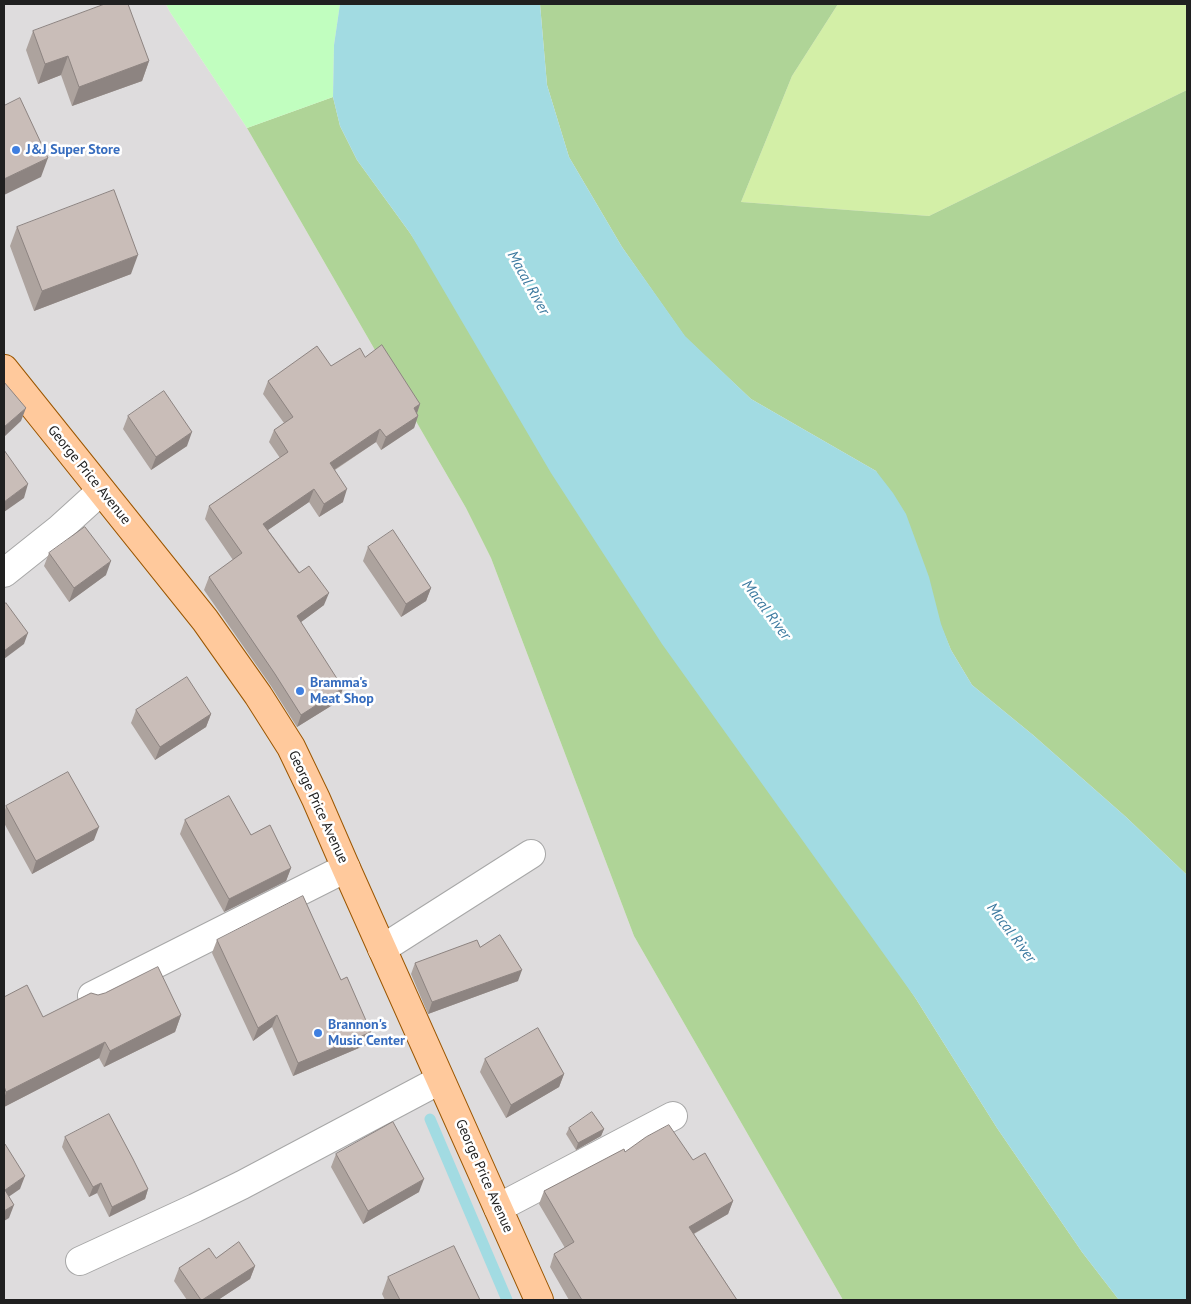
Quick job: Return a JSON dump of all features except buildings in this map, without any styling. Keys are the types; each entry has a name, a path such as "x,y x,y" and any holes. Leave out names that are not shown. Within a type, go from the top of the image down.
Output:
{"main road":[{"name":"George Price Avenue","path":"4,369 205,620 258,694 291,747 316,799 539,1300"}],"street":[{"path":"4,573 58,530 101,491"},
{"path":"382,950 531,854"},
{"path":"92,996 346,868"},
{"path":"80,1261 242,1185 440,1080"},
{"path":"498,1208 673,1116"}],"shaded area":[{"path":"4,4 166,4 247,128 466,508 491,558 634,936 843,1300 4,1300"}],"green space":[{"path":"166,4 340,4 334,45 333,97 247,128"},
{"path":"540,4 838,4 792,76 741,202 929,216 1187,90 1187,875 1126,817 1033,735 972,685 951,650 876,471 751,399 685,337 622,247 569,157 547,85"},
{"path":"838,4 1187,4 1187,90 929,216 741,202 792,76"},
{"path":"333,97 340,126 357,160 410,233 916,999 997,1128 1082,1252 1119,1300 843,1300 634,936 491,558 466,508 247,128"}],"water":[{"name":"Macal River","path":"340,4 540,4 547,85 569,157 622,247 685,336 751,399 876,471 906,514 929,577 941,624 951,650 972,685 1033,735 1126,817 1187,875 1187,1300 1119,1300 1082,1252 997,1128 916,999 662,644 551,473 410,233 357,160 340,126 333,97 334,45"}],"waterway":[{"path":"430,1119 507,1300"}],"place":[{"name":"J&J Super Store","path":"16,150"},
{"name":"Bramma's Meat Shop","path":"300,691"},
{"name":"Brannon's Music Center","path":"318,1033"}]}
